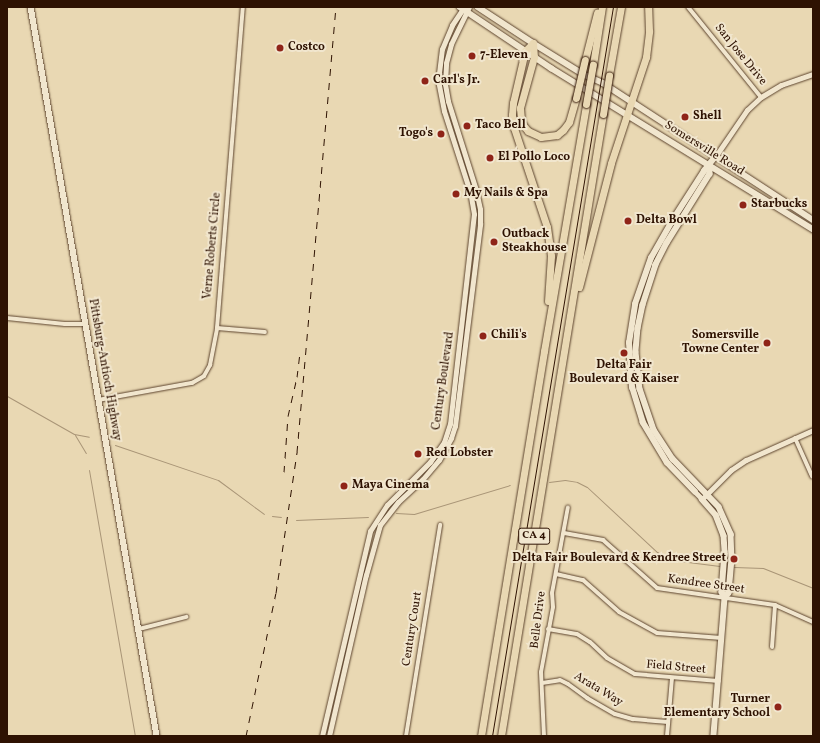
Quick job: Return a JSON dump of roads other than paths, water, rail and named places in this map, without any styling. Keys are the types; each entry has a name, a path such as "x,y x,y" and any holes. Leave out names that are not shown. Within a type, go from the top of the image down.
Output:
{"highway":[{"path":"533,44 534,57 520,108 521,120 528,131 541,137 557,134 563,130 569,122 598,7"},
{"name":"CA 4","path":"481,736 602,7"},
{"name":"CA 4","path":"501,736 621,7"},
{"path":"567,336 611,163 646,57 648,7"},
{"path":"533,44 525,51 513,103 512,115 516,135 543,210 550,249 544,351"}],"main road":[{"name":"Pittsburg-Antioch Highway","path":"31,7 157,736"},
{"name":"Somersville Road","path":"478,7 533,44 583,74 603,83 813,220"},
{"name":"Somersville Road","path":"464,8 534,57 813,230"},
{"path":"695,492 670,467 650,437 635,402 629,369 630,336 638,296 651,258 671,222 704,171 715,157"},
{"path":"710,165 710,174 662,252 642,305 636,344 638,378 645,407 660,440 677,464 707,494 722,512 731,534 732,559 729,592 725,598 714,736"},
{"path":"671,222 677,226"},
{"path":"702,499 716,515 724,536 725,552 722,592 725,598"}],"street":[{"name":"Verne Roberts Circle","path":"98,400 192,383 204,376 210,365 217,328 243,7"},
{"name":"San Jose Drive","path":"688,7 761,97"},
{"name":"Century Boulevard","path":"322,736 370,531 378,516 387,505 430,462 444,442 450,424 474,214 470,192 444,111 438,81 442,49 464,8"},
{"name":"Century Boulevard","path":"329,736 366,575 380,525 398,502 422,480 436,464 446,449 455,426 480,224 480,209 476,190 448,101 445,84 446,63 464,8"},
{"path":"715,157 747,110 761,97 781,85 813,74"},
{"path":"7,318 85,324"},
{"path":"217,328 265,332"},
{"path":"695,492 702,499 741,463 813,430"},
{"path":"795,438 812,476"},
{"name":"Belle Drive","path":"544,736 541,672 553,607 552,593 568,507"},
{"name":"Century Court","path":"406,736 440,525"},
{"name":"Kendree Street","path":"564,533 603,540 657,588 775,605 813,622"},
{"path":"556,574 583,580 619,612 657,633 722,638"},
{"path":"772,646 775,605"},
{"path":"139,629 186,617"},
{"name":"Field Street","path":"548,629 577,634 590,642 608,658 635,674 718,682"},
{"path":"667,736 672,678"},
{"name":"Arata Way","path":"542,683 560,680 615,714 634,720 668,722"}],"waterway":[{"path":"7,396 74,434 89,437"},
{"path":"75,435 86,453"},
{"path":"115,445 218,480 264,514"},
{"path":"89,470 135,736"},
{"path":"549,482 565,480 577,482 587,487 657,552 672,560 720,566"},
{"path":"396,513 414,514 510,485"},
{"path":"272,516 281,517"},
{"path":"296,520 368,517"},
{"path":"734,567 763,568 813,588"}],"tram line":[{"path":"492,736 613,7"}],"railway":[{"path":"246,736 276,593 297,452 336,7"},
{"path":"284,472 288,416 297,377 300,351"}],"place":[{"name":"Costco","path":"280,48"},
{"name":"7-Eleven","path":"472,56"},
{"name":"Carl's Jr.","path":"425,81"},
{"name":"Shell","path":"685,117"},
{"name":"Taco Bell","path":"467,126"},
{"name":"Togo's","path":"441,134"},
{"name":"El Pollo Loco","path":"490,158"},
{"name":"My Nails & Spa","path":"456,194"},
{"name":"Starbucks","path":"743,205"},
{"name":"Delta Bowl","path":"628,221"},
{"name":"Outback Steakhouse","path":"494,242"},
{"name":"Chili's","path":"483,336"},
{"name":"Somersville Towne Center","path":"767,343"},
{"name":"Delta Fair Boulevard & Kaiser","path":"624,353"},
{"name":"Red Lobster","path":"418,454"},
{"name":"Maya Cinema","path":"344,486"},
{"name":"Delta Fair Boulevard & Kendree Street","path":"734,559"},
{"name":"Turner Elementary School","path":"778,707"}]}
